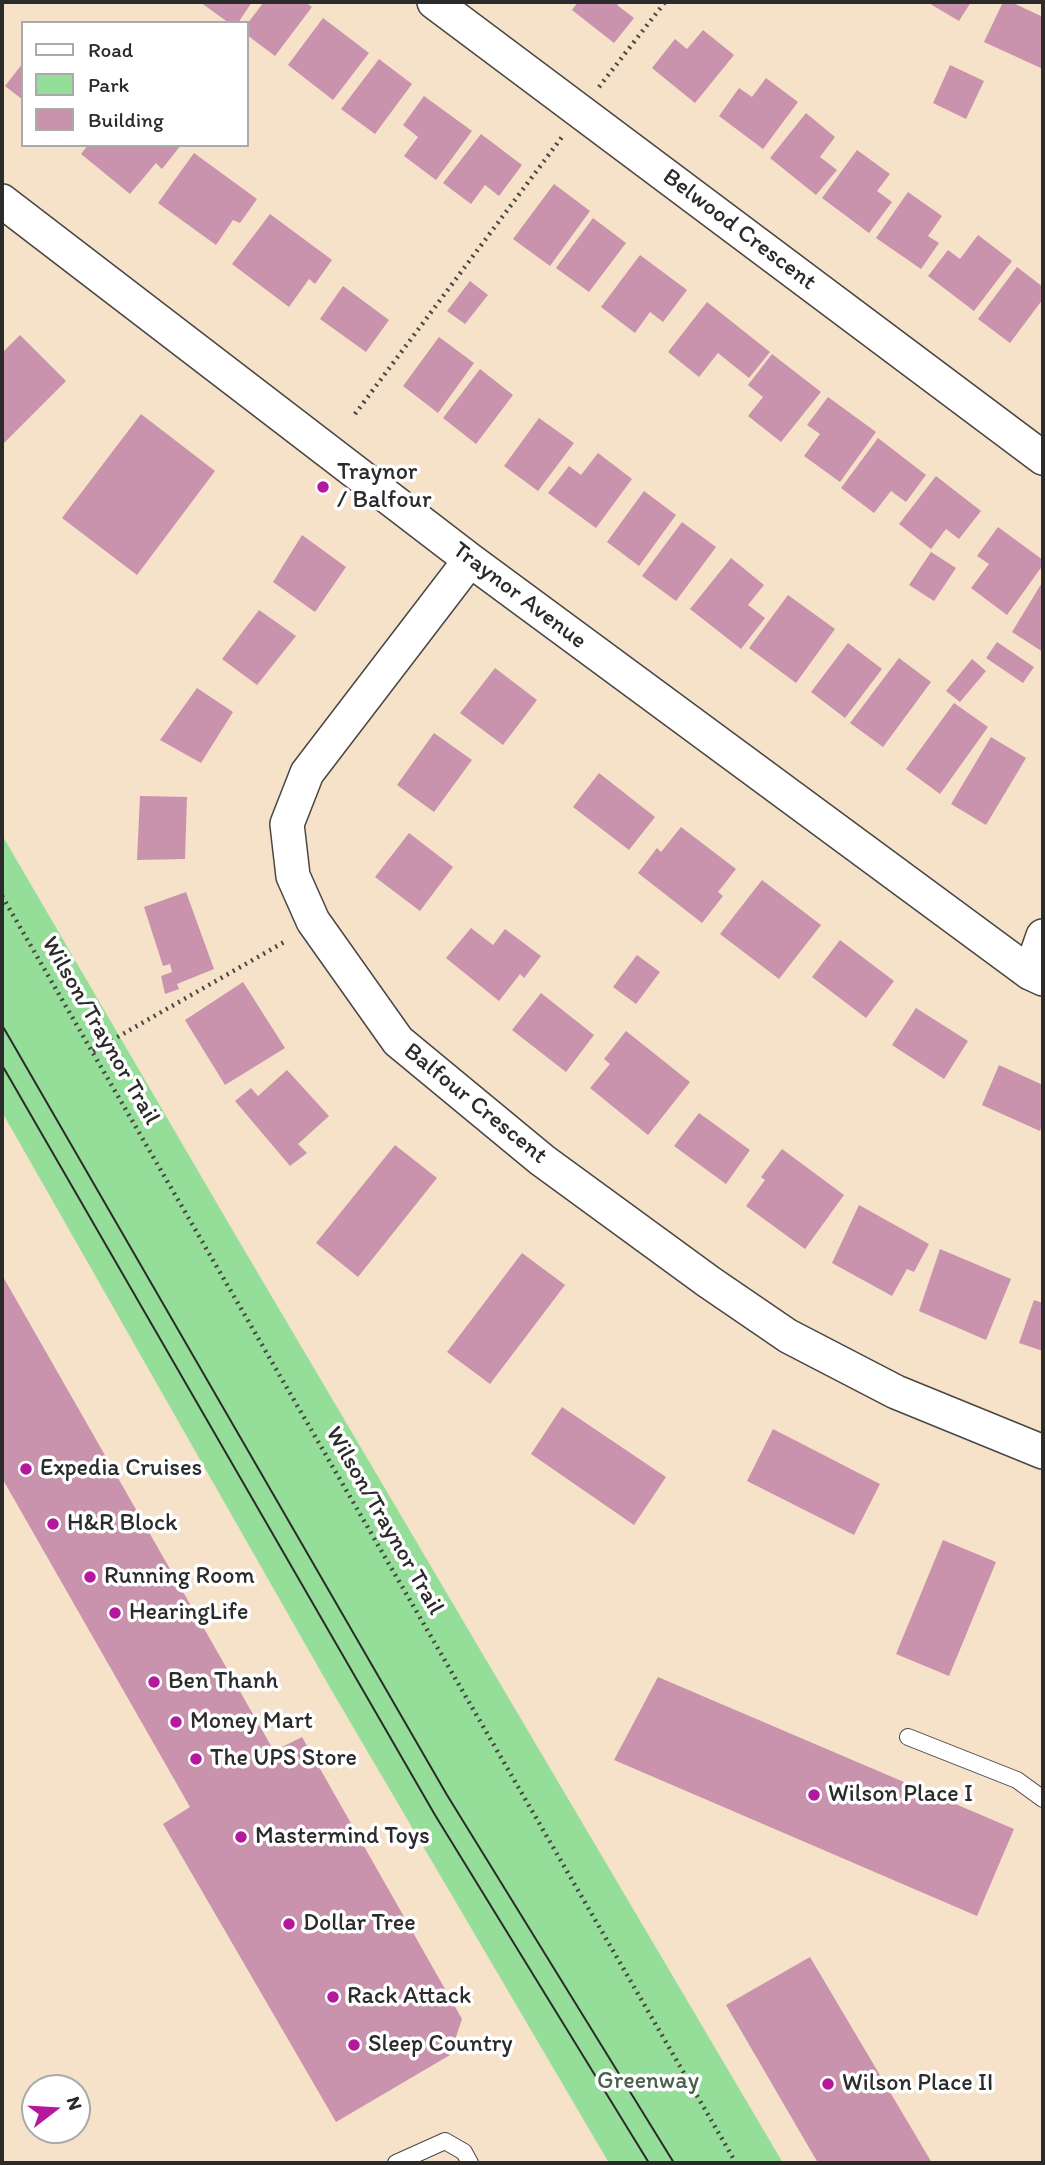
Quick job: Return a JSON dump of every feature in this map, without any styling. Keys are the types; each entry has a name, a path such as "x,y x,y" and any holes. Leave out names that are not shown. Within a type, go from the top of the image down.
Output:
{"street":[{"name":"Belwood Crescent","path":"434,2 1043,457"},
{"name":"Traynor Avenue","path":"2,201 470,560 1036,976"},
{"name":"Balfour Crescent","path":"470,560 307,773 287,824 293,876 313,921 398,1041 542,1160 709,1282 788,1336 896,1392 1043,1452"},
{"path":"1036,976 1043,936"}],"lane":[{"path":"908,1737 1017,1780 1043,1800"},
{"path":"396,2163 445,2141 464,2152 470,2163"}],"path":[{"path":"599,88 665,2"},
{"path":"355,414 569,127"},
{"name":"Wilson/Traynor Trail","path":"2,896 736,2163"},
{"path":"93,1051 286,941"}],"green space":[{"name":"Greenway","path":"2,835 783,2163 609,2163 329,1686 2,1112"}],"building":[{"path":"200,2 252,2 239,21 226,21"},
{"path":"264,2 305,2 312,7 275,56 248,36 248,23"},
{"path":"578,2 620,2 617,5 634,18 614,43 572,10"},
{"path":"927,2 971,2 959,21"},
{"path":"1003,2 1011,2 1043,17 1043,69 984,42"},
{"path":"323,18 369,53 333,100 288,65"},
{"path":"703,30 734,55 695,103 652,68 675,39 687,49"},
{"path":"379,59 412,84 375,134 341,109"},
{"path":"950,65 984,81 966,119 933,103"},
{"path":"21,66 21,98 5,86"},
{"path":"766,78 798,102 763,149 719,116 739,88 752,97"},
{"path":"424,96 472,131 436,180 404,156 418,137 403,125"},
{"path":"806,113 835,137 820,157 837,170 816,195 770,158"},
{"path":"481,134 522,165 499,196 485,185 471,204 443,183"},
{"path":"86,147 179,147 162,169 156,163 130,194 81,154"},
{"path":"857,150 890,174 877,191 892,202 869,233 822,198"},
{"path":"194,153 257,199 240,223 233,220 216,245 158,203"},
{"path":"554,184 590,211 550,266 513,239"},
{"path":"908,192 942,216 928,236 939,243 921,269 876,238"},
{"path":"270,214 332,260 315,284 309,279 289,307 232,264"},
{"path":"593,218 626,243 589,292 556,268"},
{"path":"978,235 1012,261 974,311 928,276 948,250 960,259"},
{"path":"640,255 687,290 663,322 650,312 635,333 601,307"},
{"path":"1017,267 1043,287 1043,299 1010,343 978,319"},
{"path":"470,281 488,295 465,324 447,311"},
{"path":"343,286 389,320 366,352 320,319"},
{"path":"707,302 770,352 749,378 718,353 699,377 668,352"},
{"path":"20,335 66,381 2,445 2,353"},
{"path":"439,337 474,363 438,413 403,386"},
{"path":"772,354 821,392 781,442 748,416 763,397 748,385"},
{"path":"480,369 513,395 476,444 443,418"},
{"path":"828,397 876,432 840,482 804,456 820,434 807,425"},
{"path":"141,414 215,471 137,575 62,518"},
{"path":"539,418 574,443 538,491 504,466"},
{"path":"878,438 926,475 906,502 891,491 874,513 841,488"},
{"path":"598,453 632,479 596,528 548,493 569,466 581,475"},
{"path":"936,476 981,511 959,539 946,529 931,549 899,524"},
{"path":"644,491 676,515 639,566 607,542"},
{"path":"682,522 716,547 676,601 642,576"},
{"path":"998,527 1043,560 1043,565 1007,615 971,588 989,564 977,556"},
{"path":"302,535 346,567 315,612 273,582"},
{"path":"931,552 956,568 934,601 909,585"},
{"path":"731,558 764,585 748,605 765,618 741,649 690,609"},
{"path":"1043,581 1043,652 1012,632"},
{"path":"788,595 835,629 796,683 749,648"},
{"path":"259,610 296,636 257,685 222,659"},
{"path":"997,642 1034,667 1023,683 986,658"},
{"path":"848,643 882,669 845,718 811,692"},
{"path":"899,658 931,682 883,747 850,723"},
{"path":"972,659 986,671 960,702 946,691"},
{"path":"495,668 537,700 503,745 460,713"},
{"path":"197,688 233,712 201,763 160,740"},
{"path":"954,703 988,727 940,794 906,769"},
{"path":"434,733 472,760 434,812 397,785"},
{"path":"991,737 1026,758 986,825 951,804"},
{"path":"599,773 655,817 629,850 573,807"},
{"path":"140,796 187,797 185,859 137,860"},
{"path":"681,827 736,869 718,892 723,896 702,923 638,873 657,848 661,852"},
{"path":"409,833 453,867 420,911 375,877"},
{"path":"762,880 821,925 779,979 720,934"},
{"path":"186,892 214,969 177,984 179,989 165,994 161,976 172,972 170,964 163,966 144,907"},
{"path":"471,928 493,945 505,929 541,956 524,978 520,974 499,1001 446,958"},
{"path":"840,940 894,981 866,1018 812,977"},
{"path":"637,955 660,972 636,1004 613,987"},
{"path":"243,982 285,1048 225,1085 185,1020"},
{"path":"541,993 594,1035 566,1072 512,1030"},
{"path":"916,1008 968,1041 944,1079 892,1045"},
{"path":"626,1031 690,1082 648,1135 590,1088 610,1064 604,1059"},
{"path":"999,1065 1043,1085 1043,1122 1040,1131 982,1105"},
{"path":"287,1070 329,1116 298,1144 307,1153 290,1166 235,1101 251,1088 258,1096"},
{"path":"699,1113 750,1150 726,1184 674,1146"},
{"path":"395,1145 437,1178 358,1277 316,1243"},
{"path":"782,1149 844,1195 805,1249 746,1206 765,1180 761,1177"},
{"path":"859,1205 929,1244 914,1272 907,1269 892,1296 832,1263"},
{"path":"940,1249 1011,1279 986,1340 919,1311"},
{"path":"522,1253 565,1285 490,1384 447,1352"},
{"path":"2,1275 274,1751 302,1737 462,2019 450,2055 336,2122 163,1824 190,1807 2,1478"},
{"path":"1034,1300 1043,1303 1043,1351 1019,1343"},
{"path":"562,1407 666,1477 634,1525 531,1454"},
{"path":"773,1429 880,1484 854,1535 747,1481"},
{"path":"943,1540 996,1562 949,1676 896,1654"},
{"name":"Wilson Place I","path":"658,1677 1014,1829 977,1916 614,1760"},
{"name":"Wilson Place II","path":"810,1957 932,2163 818,2163 726,2005"}],"tram line":[{"path":"2,1025 447,1795 674,2163"},
{"path":"2,1065 435,1815 649,2163"}],"place":[{"name":"Traynor / Balfour","path":"323,487"},
{"name":"Expedia Cruises","path":"26,1469"},
{"name":"H&R Block","path":"53,1524"},
{"name":"Running Room","path":"90,1577"},
{"name":"HearingLife","path":"115,1613"},
{"name":"Ben Thanh","path":"154,1682"},
{"name":"Money Mart","path":"176,1722"},
{"name":"The UPS Store","path":"196,1759"},
{"name":"Wilson Place I","path":"814,1795"},
{"name":"Mastermind Toys","path":"241,1837"},
{"name":"Dollar Tree","path":"289,1924"},
{"name":"Rack Attack","path":"333,1997"},
{"name":"Sleep Country","path":"354,2045"},
{"name":"Wilson Place II","path":"828,2084"}]}
